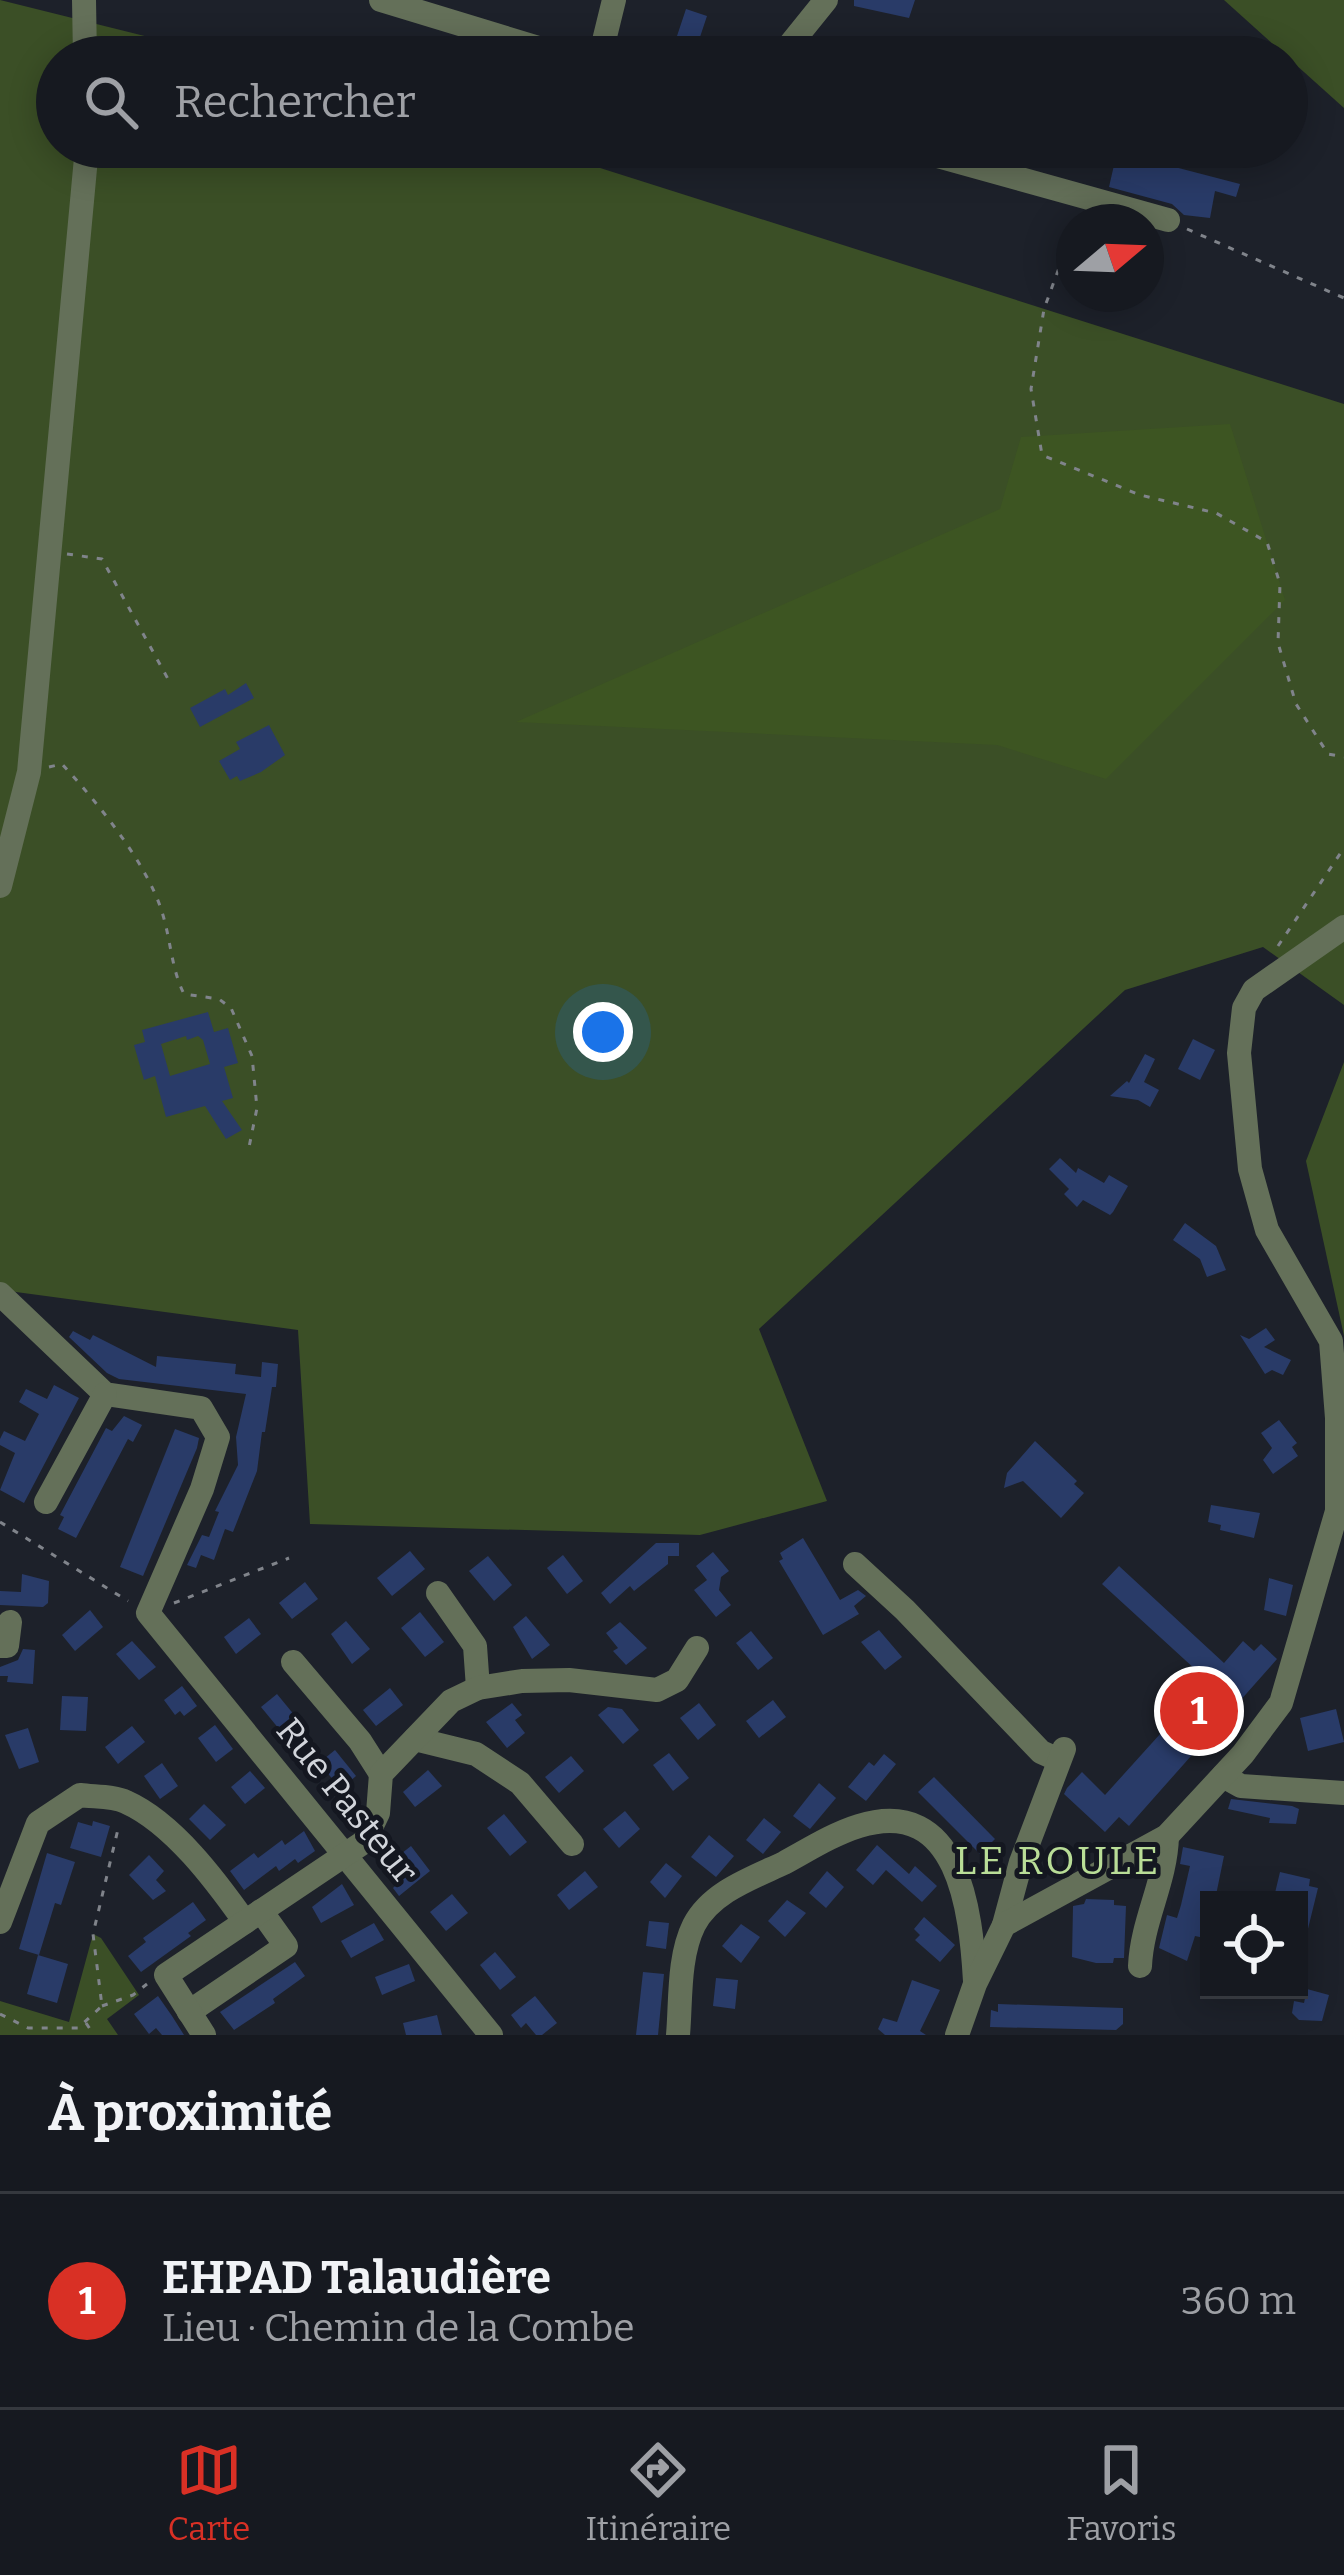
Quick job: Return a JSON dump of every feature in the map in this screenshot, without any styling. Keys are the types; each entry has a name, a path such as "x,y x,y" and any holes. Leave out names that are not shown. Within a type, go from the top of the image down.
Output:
{"street":[{"path":"84,0 85,36"},
{"path":"381,0 499,36"},
{"path":"605,36 614,0"},
{"path":"797,36 826,0"},
{"path":"0,886 29,772 85,168"},
{"path":"981,168 1168,220"},
{"path":"1004,1925 1167,1836 1243,1754 1281,1703 1337,1511 1341,1417 1331,1341 1267,1230 1250,1168 1239,1053 1244,1008 1254,990 1344,927"},
{"path":"0,1294 105,1394 201,1408 218,1437 202,1489 148,1613"},
{"path":"46,1502 105,1394"},
{"path":"855,1564 1041,1752 1061,1754 1021,1862 1004,1925 957,2035"},
{"path":"438,1593 475,1646 478,1688"},
{"name":"Rue Pasteur","path":"148,1613 491,2035"},
{"path":"204,2035 166,1976 364,1843 378,1813 382,1774 452,1701 478,1688 523,1681 569,1680 657,1690 677,1680 698,1648"},
{"path":"293,1662 382,1774"},
{"path":"415,1739 476,1754 520,1783 572,1844"},
{"path":"1223,1776 1241,1786 1344,1793"},
{"path":"0,1922 38,1823 80,1795 125,1801 165,1830 286,1946 189,2012"},
{"path":"678,2035 687,1946 696,1921 722,1894 857,1827 883,1821 906,1822 935,1838 948,1852 972,1934 975,1984"},
{"path":"1140,1966 1142,1934 1166,1868 1167,1836"}],"path":[{"path":"1168,220 1344,298"},
{"path":"1056,276 1044,309 1031,389 1042,455 1140,495 1216,513 1267,542 1280,584 1278,643 1296,704 1328,754 1344,757"},
{"path":"50,552 102,559 168,679"},
{"path":"29,772 62,764 79,782 137,862 161,910 184,994 219,999 231,1008 252,1056 257,1108 248,1152"},
{"path":"1278,946 1344,848"},
{"path":"0,1522 148,1613 289,1558"},
{"path":"0,2014 28,2028 79,2028 102,2006 94,1934 125,1801"},
{"path":"85,2022 94,2035"}],"green space":[{"path":"0,0 145,36 36,36 36,168 600,168 1344,404 1344,1005 1263,947 1125,990 759,1329 827,1501 700,1535 310,1524 298,1330 0,1286"},
{"path":"1224,0 1344,0 1344,108 1308,76 1308,36 1264,36"},
{"path":"1230,424 1285,600 1106,779 997,745 516,722 1000,509 1021,437"},
{"path":"1344,1062 1344,1336 1306,1161"},
{"path":"93,1934 101,1938 139,1995 107,2019 118,2035 0,2035 0,2001 69,2022"}],"building":[{"path":"854,0 915,0 909,18 854,6"},
{"path":"686,9 707,16 700,36 677,36"},
{"path":"1113,168 1178,168 1240,184 1236,197 1215,191 1210,218 1184,215 1172,204 1109,187"},
{"path":"246,683 254,698 200,727 190,708 225,689 228,695"},
{"path":"269,725 285,755 261,772 230,780 219,761 240,749 236,742"},
{"path":"208,1012 214,1032 228,1028 238,1063 224,1067 233,1098 222,1101 242,1130 226,1139 205,1106 166,1117 155,1076 144,1080 134,1045 145,1042 142,1030","holes":["186,1036 187,1040 198,1036 203,1040 210,1064 170,1076 161,1044"]},
{"path":"1193,1039 1215,1050 1200,1080 1178,1069"},
{"path":"1145,1054 1155,1059 1144,1082 1159,1090 1150,1107 1110,1096 1129,1083"},
{"path":"1060,1158 1076,1173 1078,1168 1104,1183 1109,1175 1128,1186 1110,1215 1083,1200 1077,1207 1064,1194 1069,1189 1049,1169"},
{"path":"1185,1223 1216,1246 1226,1270 1207,1277 1200,1259 1173,1240"},
{"path":"1266,1328 1275,1340 1264,1347 1291,1360 1283,1375 1272,1370 1265,1374 1240,1335 1249,1339"},
{"path":"73,1331 90,1340 93,1335 156,1367 157,1356 236,1364 235,1374 261,1377 262,1362 278,1364 257,1471 233,1532 225,1529 214,1560 201,1555 196,1568 187,1565 202,1535 209,1537 219,1512 215,1511 238,1465 236,1437 246,1394 119,1379 69,1337"},
{"path":"54,1385 79,1398 24,1503 0,1490 15,1453 0,1445 0,1439 4,1431 25,1441 39,1414 19,1402 26,1389 47,1399"},
{"path":"124,1416 142,1425 133,1442 128,1439 76,1538 58,1529 64,1517 60,1515 106,1428 112,1431"},
{"path":"1279,1420 1297,1443 1292,1447 1298,1456 1273,1474 1263,1460 1272,1448 1261,1433"},
{"path":"175,1429 199,1438 197,1448 143,1576 120,1567"},
{"path":"1035,1441 1084,1493 1061,1518 1023,1481 1004,1488 1007,1473"},
{"path":"1211,1505 1260,1513 1254,1538 1220,1530 1221,1525 1208,1522"},
{"path":"803,1538 840,1600 858,1590 866,1596 854,1606 859,1614 823,1635 779,1561 783,1559 780,1553"},
{"path":"656,1543 679,1543 679,1556 668,1556 668,1564 610,1604 601,1593"},
{"path":"410,1551 425,1569 392,1596 377,1578"},
{"path":"713,1552 729,1571 721,1577 719,1590 731,1605 716,1617 694,1590 707,1580 696,1566"},
{"path":"563,1555 583,1581 567,1594 547,1568"},
{"path":"488,1556 512,1585 494,1601 469,1571"},
{"path":"1119,1566 1224,1663 1243,1641 1254,1651 1261,1644 1277,1659 1129,1826 1119,1817 1105,1832 1064,1794 1067,1788 1082,1772 1105,1795 1208,1681 1102,1584"},
{"path":"22,1574 49,1581 48,1603 43,1607 0,1605 0,1591 21,1592"},
{"path":"1269,1578 1293,1585 1286,1616 1264,1610"},
{"path":"305,1582 318,1599 292,1619 279,1603"},
{"path":"90,1610 103,1627 75,1651 62,1635"},
{"path":"420,1612 444,1642 425,1657 401,1628"},
{"path":"526,1616 550,1645 532,1659 513,1627"},
{"path":"249,1618 261,1634 236,1654 224,1637"},
{"path":"346,1621 370,1649 352,1664 331,1634"},
{"path":"620,1622 647,1648 626,1665 613,1651 618,1648 606,1633"},
{"path":"879,1630 902,1657 885,1670 861,1642"},
{"path":"751,1631 773,1658 758,1670 736,1643"},
{"path":"132,1641 156,1667 139,1680 116,1654"},
{"path":"23,1649 35,1650 33,1684 7,1682 8,1676 0,1676 0,1667 18,1660"},
{"path":"182,1686 197,1706 184,1716 180,1711 175,1715 164,1700"},
{"path":"390,1688 403,1705 376,1726 363,1710"},
{"path":"277,1694 300,1722 284,1735 261,1707"},
{"path":"62,1696 88,1697 86,1731 60,1730"},
{"path":"773,1700 786,1717 759,1738 746,1721"},
{"path":"512,1703 522,1715 515,1720 525,1733 507,1748 486,1722"},
{"path":"699,1703 716,1725 698,1740 680,1718"},
{"path":"608,1707 622,1709 639,1730 623,1744 598,1715"},
{"path":"1336,1709 1344,1742 1308,1751 1300,1718"},
{"path":"215,1725 233,1749 216,1762 198,1738"},
{"path":"132,1726 145,1742 118,1764 105,1747"},
{"path":"28,1728 39,1762 19,1769 5,1735"},
{"path":"335,1750 356,1776 341,1789 319,1763"},
{"path":"669,1753 689,1778 673,1791 653,1765"},
{"path":"884,1754 896,1764 866,1801 848,1787 869,1762 874,1766"},
{"path":"571,1756 584,1771 559,1793 545,1777"},
{"path":"162,1763 178,1786 160,1799 144,1776"},
{"path":"428,1770 442,1786 415,1807 403,1792"},
{"path":"250,1771 265,1788 245,1804 231,1787"},
{"path":"934,1777 995,1839 980,1854 918,1792"},
{"path":"819,1783 836,1798 810,1829 793,1816"},
{"path":"1231,1799 1292,1806 1299,1809 1296,1824 1269,1823 1270,1818 1228,1809"},
{"path":"204,1804 226,1825 210,1840 189,1819"},
{"path":"625,1811 640,1829 619,1848 603,1829"},
{"path":"504,1814 527,1842 510,1856 487,1828"},
{"path":"764,1818 781,1832 763,1854 746,1840"},
{"path":"93,1821 110,1826 101,1857 70,1848 78,1822 92,1826"},
{"path":"304,1831 315,1851 279,1871 276,1866 244,1890 230,1871 254,1853 258,1858"},
{"path":"709,1835 734,1856 716,1877 691,1857"},
{"path":"877,1845 909,1874 915,1866 937,1886 922,1902 886,1870 873,1885 856,1870"},
{"path":"411,1846 430,1871 399,1896 393,1888 409,1872 397,1857"},
{"path":"1183,1847 1224,1856 1217,1891 1200,1891 1200,1937 1195,1936 1187,1961 1159,1948 1167,1915 1177,1918 1181,1905 1190,1866 1180,1864"},
{"path":"47,1853 75,1862 61,1905 55,1903 39,1955 19,1949"},
{"path":"149,1855 164,1871 156,1880 166,1891 153,1900 129,1875"},
{"path":"666,1863 682,1876 665,1898 650,1882"},
{"path":"585,1871 598,1887 569,1910 557,1895"},
{"path":"827,1871 844,1887 826,1908 809,1893"},
{"path":"1280,1872 1310,1879 1309,1886 1318,1888 1308,1929 1308,1891 1275,1891"},
{"path":"342,1884 354,1905 321,1923 312,1907"},
{"path":"452,1894 468,1913 446,1931 430,1912"},
{"path":"1086,1899 1114,1900 1114,1905 1126,1906 1124,1958 1096,1963 1072,1957 1073,1906"},
{"path":"787,1900 806,1913 785,1937 768,1921"},
{"path":"193,1902 206,1920 141,1972 128,1956 146,1942 143,1938"},
{"path":"924,1917 955,1945 940,1962 915,1940 920,1935 914,1929"},
{"path":"649,1921 669,1923 666,1949 646,1946"},
{"path":"374,1923 384,1940 351,1958 341,1941"},
{"path":"741,1924 760,1937 741,1963 722,1946"},
{"path":"495,1952 516,1977 500,1990 480,1965"},
{"path":"38,1955 68,1964 57,2003 27,1994"},
{"path":"295,1962 305,1976 234,2030 220,2012"},
{"path":"409,1964 415,1981 382,1995 375,1977"},
{"path":"643,1972 664,1974 658,2035 636,2035"},
{"path":"716,1978 738,1980 735,2009 713,2006"},
{"path":"912,1980 940,1990 920,2031 926,2035 885,2035 878,2029 883,2018 897,2022"},
{"path":"1308,1989 1329,1995 1322,2021 1299,2020 1292,2013 1294,2001 1304,2003"},
{"path":"158,1996 184,2035 162,2035 156,2028 149,2034 134,2014"},
{"path":"535,1996 557,2023 542,2035 526,2023 521,2028 511,2015"},
{"path":"998,2004 1123,2008 1123,2024 1116,2030 990,2027 991,2010 998,2012"},
{"path":"437,2015 442,2035 406,2035 403,2023"}],"place":[{"name":"EHPAD Talaudière","path":"1199,1711"}],"district":[{"name":"LE ROULE","path":"1058,1861"}]}
